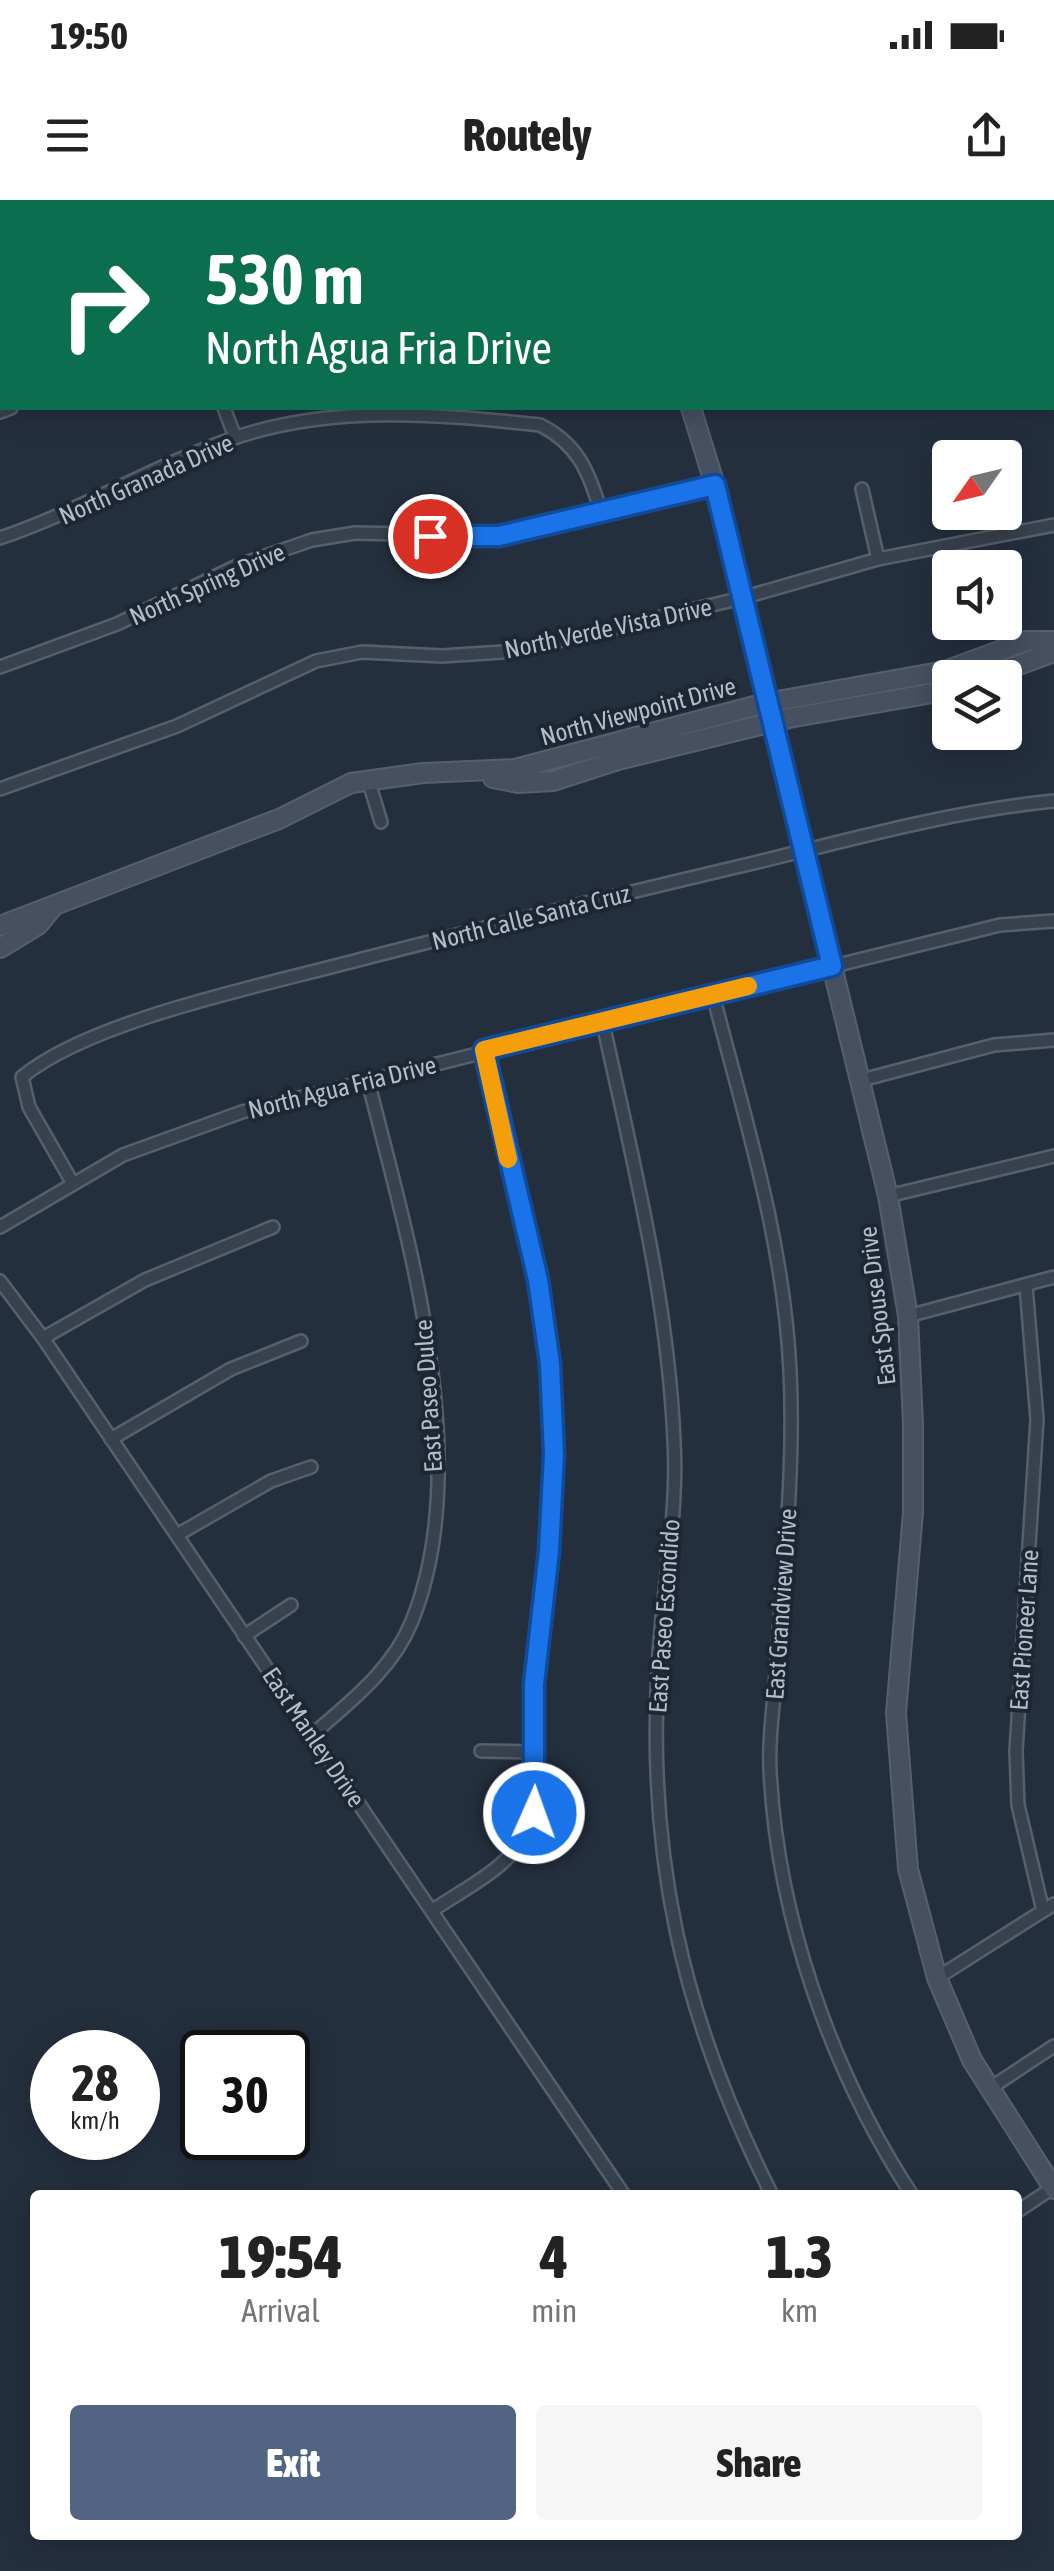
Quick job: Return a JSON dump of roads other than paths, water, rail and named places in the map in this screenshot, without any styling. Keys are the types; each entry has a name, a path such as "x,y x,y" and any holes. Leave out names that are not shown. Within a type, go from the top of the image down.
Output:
{"main road":[{"name":"East Spouse Drive","path":"693,410 715,485 888,1196 908,1316 913,1512 896,1667 897,1772 908,1869 937,1978 989,2089 1054,2188"},
{"name":"North Viewpoint Drive","path":"0,926 52,908 86,890 245,833 368,780 546,763 608,741 766,703 945,671 1026,641 1054,641"},
{"path":"1022,664 1054,652"},
{"name":"North Viewpoint Drive","path":"468,773 518,783 553,781 618,760 770,722 932,693"},
{"name":"North Viewpoint Drive","path":"0,948 38,924 52,908"}],"street":[{"path":"225,410 235,437"},
{"name":"North Granada Drive","path":"0,538 66,516 180,458 235,437 376,413 540,425 564,437 579,455 602,512"},
{"name":"North Spring Drive","path":"0,666 117,624 239,565 312,540 356,533 499,536 715,485"},
{"path":"862,490 878,559"},
{"name":"North Verde Vista Drive","path":"0,789 177,726 316,661 362,652 442,656 516,651 742,598 878,559 1054,525"},
{"path":"368,780 381,822"},
{"name":"North Calle Santa Cruz","path":"72,1182 29,1107 22,1077 44,1059 202,1002 901,826 1054,801"},
{"name":"North Agua Fria Drive","path":"0,1227 123,1156 242,1112 1000,925 1054,921"},
{"name":"East Grandview Drive","path":"713,994 770,1211 790,1369 791,1440 770,1769 788,1894 824,2019 849,2081 909,2190"},
{"name":"East Paseo Escondido","path":"602,1023 668,1337 675,1447 655,1747 658,1836 672,1925 694,2011 721,2088 770,2190"},
{"path":"858,1082 994,1045 1054,1040"},
{"path":"433,1910 493,1869 525,1836 534,1813 534,1684 549,1551 554,1455 550,1364 538,1280 484,1050"},
{"name":"East Paseo Dulce","path":"312,1734 386,1665 412,1622 426,1574 433,1518 437,1453 432,1371 419,1289 368,1081"},
{"path":"888,1196 1054,1156"},
{"path":"43,1338 145,1280 273,1227"},
{"path":"908,1316 1054,1277"},
{"name":"East Manley Drive","path":"0,1281 43,1338 621,2190"},
{"name":"East Pioneer Lane","path":"1026,1286 1036,1419 1016,1751 1018,1806 1048,1907"},
{"path":"111,1439 231,1369 300,1340"},
{"path":"177,1536 271,1481 311,1467"},
{"path":"244,1636 291,1605"},
{"path":"481,1751 536,1752"},
{"path":"937,1978 1048,1907"},
{"path":"989,2089 1054,2046"},
{"path":"1022,2208 1054,2188"}]}
